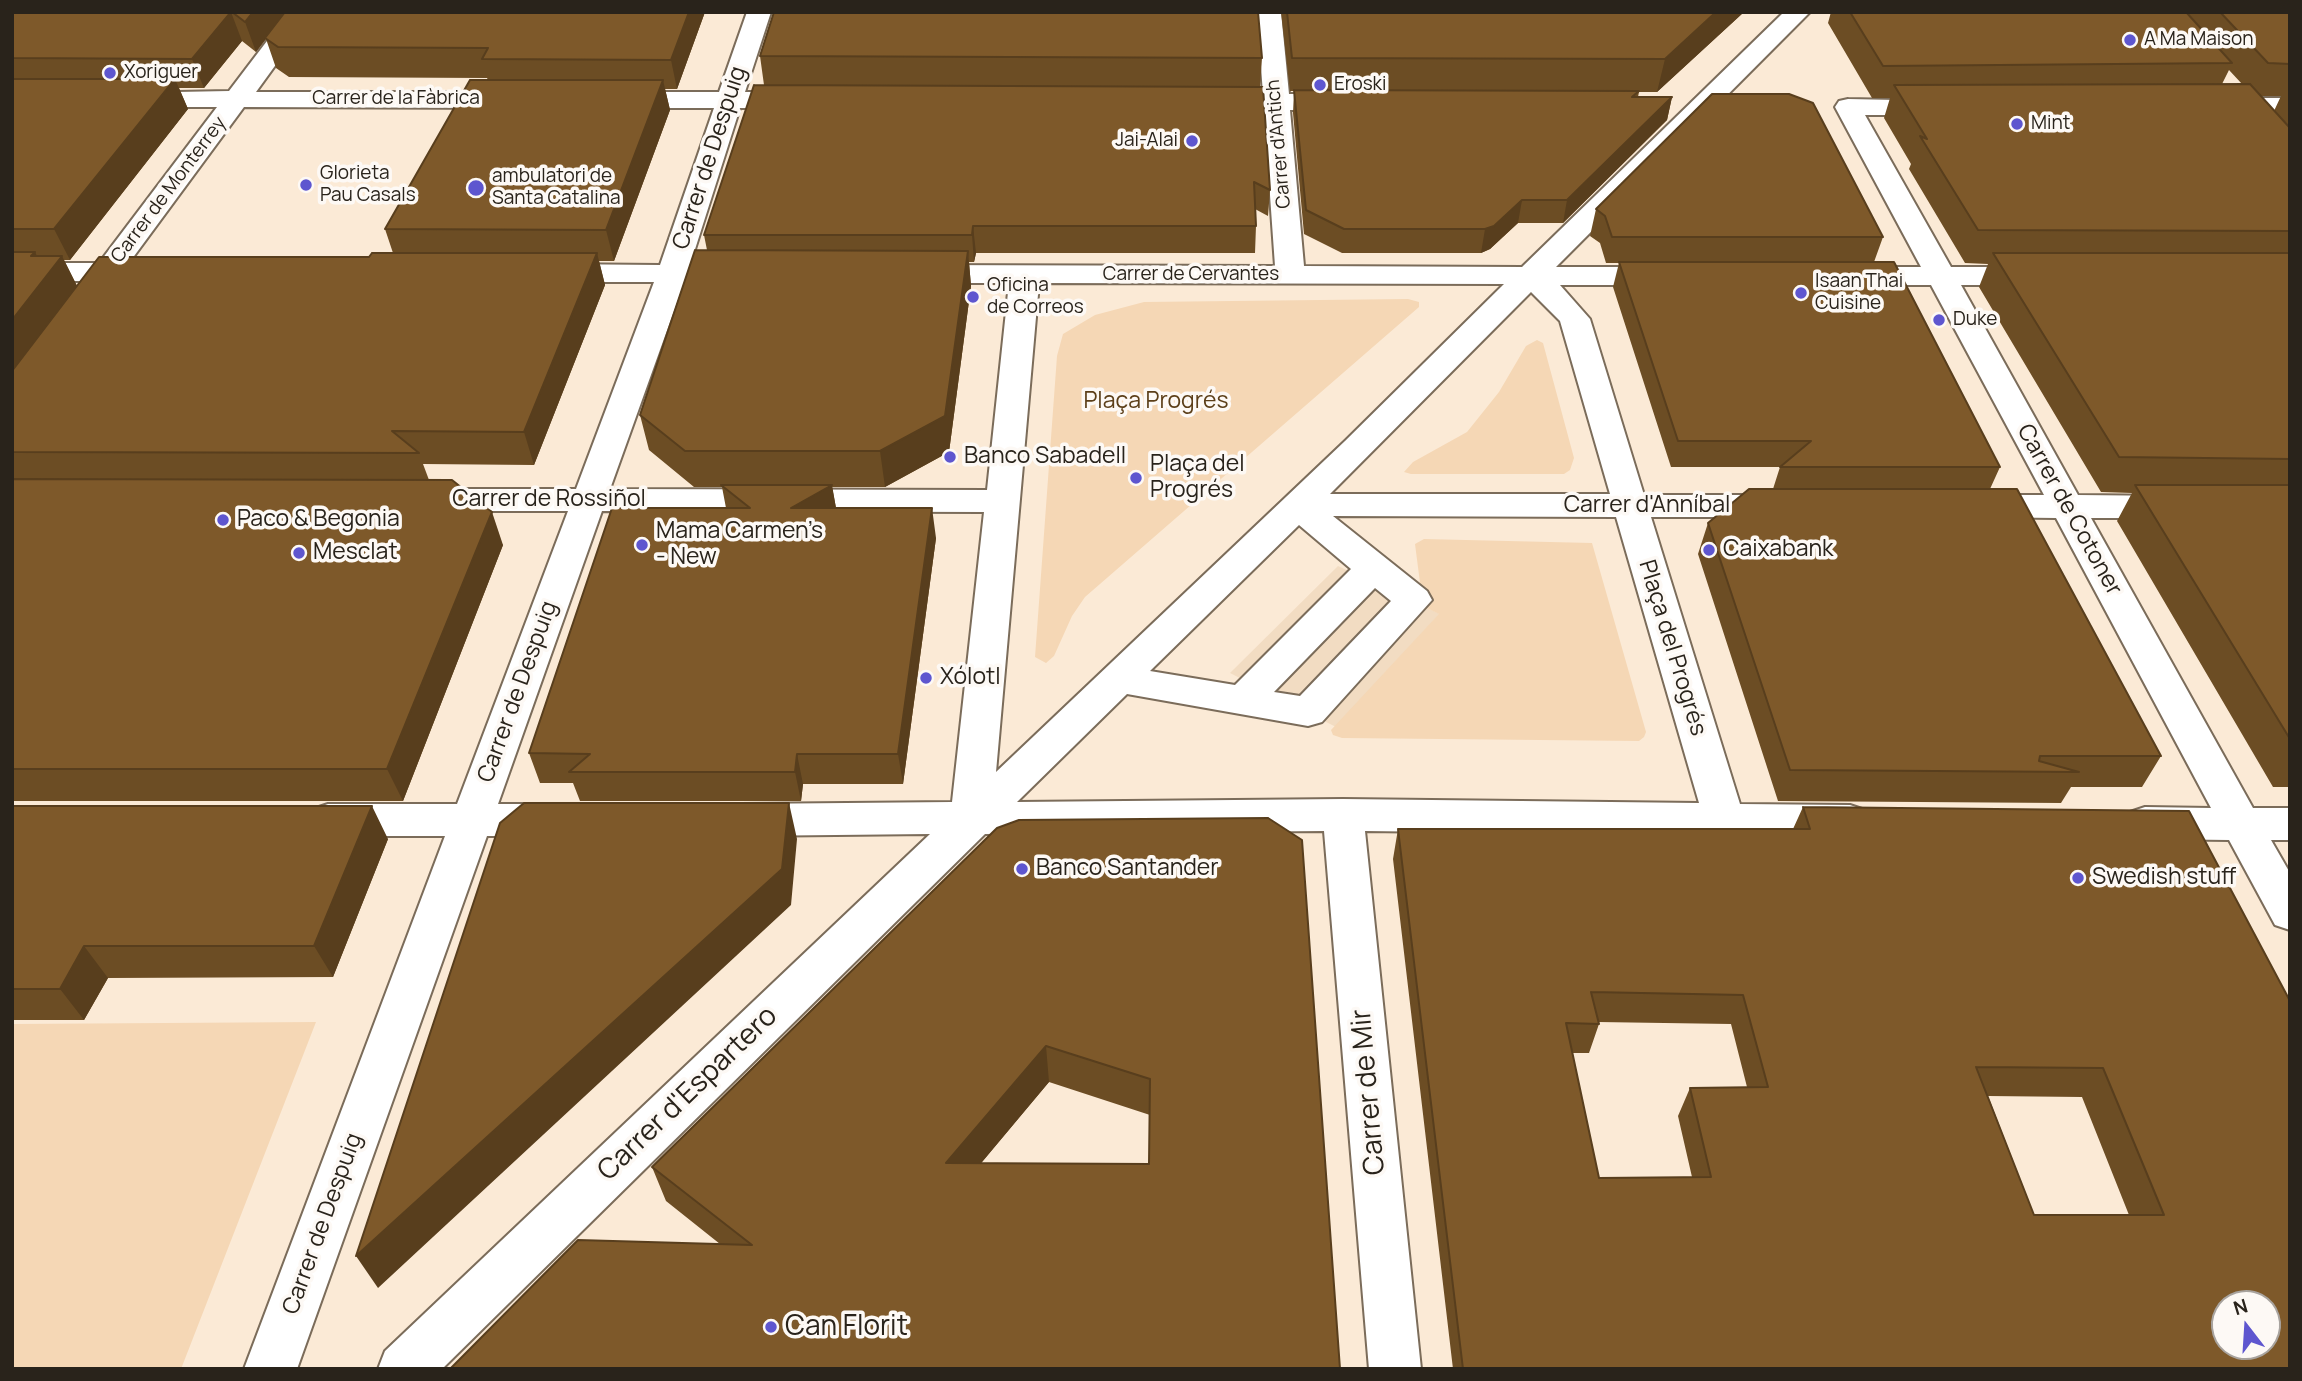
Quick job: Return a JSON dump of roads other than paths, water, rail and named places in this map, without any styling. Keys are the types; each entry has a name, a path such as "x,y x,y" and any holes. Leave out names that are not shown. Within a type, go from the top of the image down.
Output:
{"street":[{"name":"Carrer de Monterrey","path":"84,305 302,12"},
{"name":"Carrer de Despuig","path":"270,1369 671,274 759,12"},
{"name":"Carrer d'Antich","path":"1269,12 1290,275"},
{"path":"971,820 1297,505 1798,12"},
{"path":"2225,85 2266,133"},
{"name":"Carrer de la Fàbrica","path":"105,99 540,100"},
{"path":"594,100 826,101"},
{"path":"1184,102 1373,102"},
{"path":"1664,103 1703,103"},
{"path":"2189,106 2290,106"},
{"name":"Carrer de Cotoner","path":"1957,107 1848,107 2290,913"},
{"path":"12,272 170,272"},
{"path":"524,273 767,274"},
{"name":"Carrer de Cervantes","path":"889,274 1695,276"},
{"path":"971,820 1025,274"},
{"name":"Plaça del Progrés","path":"1529,276 1555,295 1575,319 1724,820"},
{"path":"1818,276 2067,276"},
{"name":"Carrer de Rossiñol","path":"396,500 1001,501"},
{"path":"1119,678 1308,712 1414,600 1297,505"},
{"name":"Carrer d'Anníbal","path":"1297,505 1808,506"},
{"path":"1945,506 2206,507"},
{"path":"1243,700 1373,568"},
{"path":"702,820 1343,816 1892,822"},
{"name":"Carrer de Mir","path":"1343,816 1395,1369"},
{"path":"290,820 593,820"},
{"name":"Carrer d'Espartero","path":"404,1369 971,820"},
{"path":"2101,823 2290,824"}],"place":[{"name":"A Ma Maison","path":"2130,40"},
{"name":"Xoriguer","path":"110,73"},
{"name":"Eroski","path":"1320,85"},
{"name":"Mint","path":"2017,124"},
{"name":"Jai-Alai","path":"1192,141"},
{"name":"Glorieta Pau Casals","path":"306,185"},
{"name":"ambulatori de Santa Catalina","path":"476,188"},
{"name":"Isaan Thai Cuisine","path":"1801,293"},
{"name":"Oficina de Correos","path":"973,297"},
{"name":"Duke","path":"1939,320"},
{"name":"Banco Sabadell","path":"950,457"},
{"name":"Plaça del Progrés","path":"1136,478"},
{"name":"Paco & Begonia","path":"223,520"},
{"name":"Mama Carmen’s - New","path":"642,545"},
{"name":"Caixabank","path":"1709,550"},
{"name":"Mesclat","path":"299,553"},
{"name":"Xólotl","path":"926,678"},
{"name":"Banco Santander","path":"1022,869"},
{"name":"Swedish stuff","path":"2078,878"},
{"name":"Can Florit","path":"771,1327"}],"park label":[{"name":"Plaça Progrés","path":"1156,402"}]}
